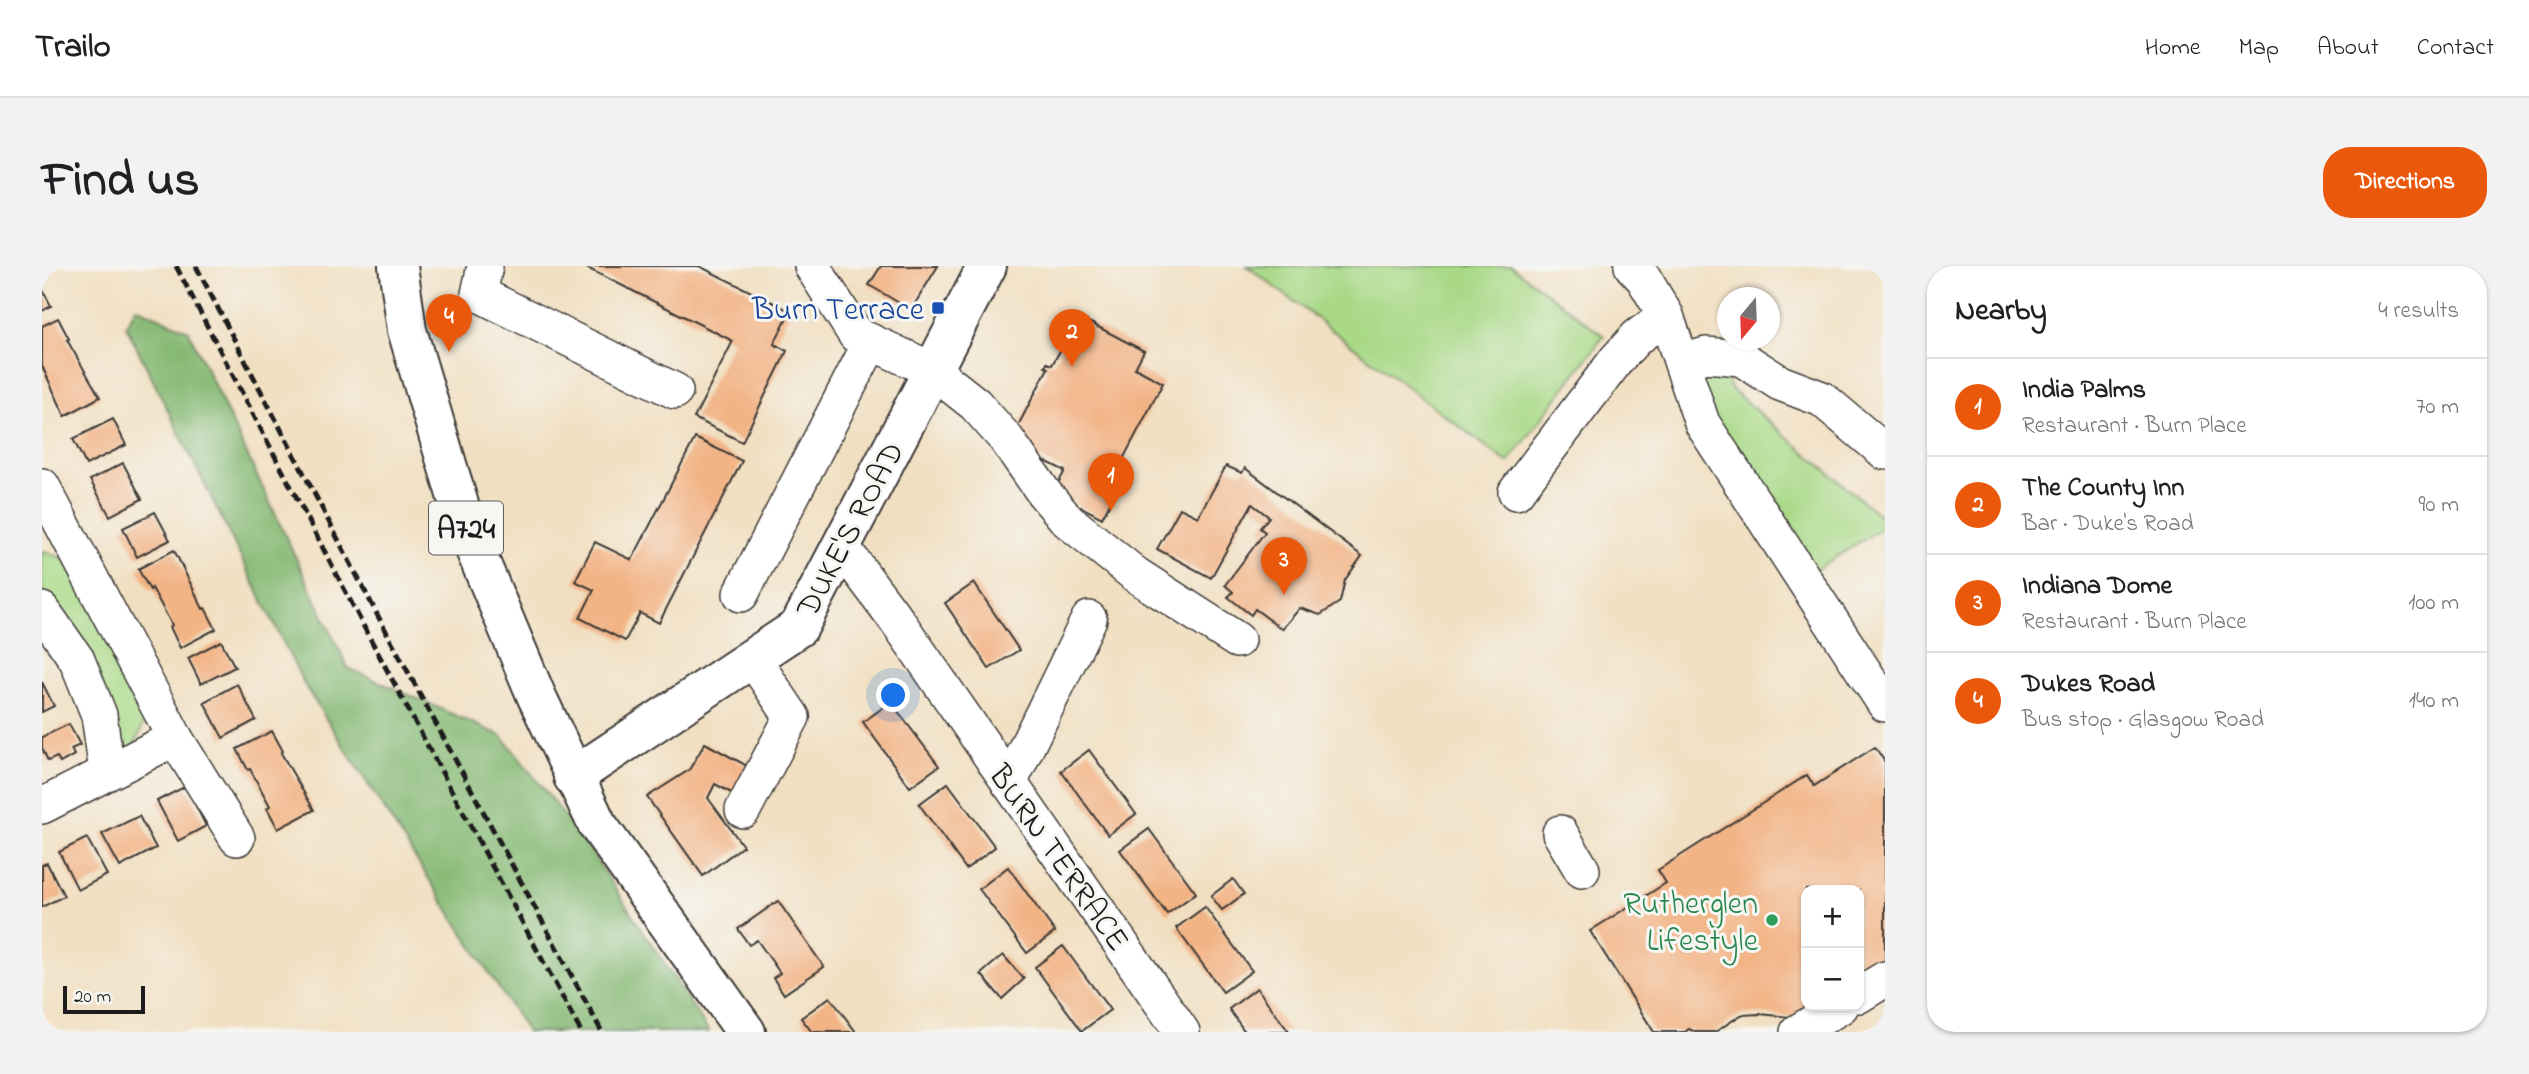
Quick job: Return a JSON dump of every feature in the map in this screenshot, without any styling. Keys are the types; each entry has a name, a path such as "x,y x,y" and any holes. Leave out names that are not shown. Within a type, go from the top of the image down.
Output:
{"main road":[{"name":"A724","path":"398,266 407,330 466,528 536,695 597,824 746,1032"},
{"name":"DUKE'S ROAD","path":"573,776 799,627 987,266"}],"street":[{"path":"485,266 479,294 675,391"},
{"path":"811,266 856,335 932,370 975,404 1007,440 1044,493 1067,520 1136,575 1237,640"},
{"path":"1632,266 1644,279 1666,316 1702,423 1885,704"},
{"path":"1516,492 1617,359 1637,337 1666,316"},
{"path":"741,594 871,342"},
{"path":"1682,362 1706,355 1741,358 1780,383 1822,399 1885,452"},
{"path":"47,508 175,738 237,838"},
{"name":"BURN TERRACE","path":"841,546 898,622 1182,1032"},
{"path":"42,610 77,660 99,715 107,772"},
{"path":"1009,783 1089,618"},
{"path":"743,810 792,718 753,659"},
{"path":"42,806 175,738"},
{"path":"1560,833 1582,870"},
{"path":"1864,992 1885,979"},
{"path":"1798,1032 1833,1011"}],"green space":[{"path":"1247,266 1511,266 1604,336 1508,463"},
{"path":"136,307 188,330 348,668 502,736 584,841 709,1032 527,1032 305,686 126,326"},
{"path":"1707,375 1725,376 1732,390 1885,520 1885,526 1814,571 1708,417 1699,382"},
{"path":"42,551 66,559 148,713 134,747 119,754 56,610 42,592"}],"building":[{"path":"583,266 699,266 790,311 774,344 787,351 742,442 694,418 733,341"},
{"path":"881,266 938,266 911,310 869,285"},
{"path":"42,288 51,306 42,311"},
{"path":"1079,317 1144,351 1135,368 1163,383 1121,463 1129,467 1102,518 1053,492 1065,471 1009,443 1048,368 1045,367 1047,363 1052,365"},
{"path":"58,318 69,339 67,340 100,397 65,416 42,366 42,326"},
{"path":"113,419 126,445 86,465 73,439"},
{"path":"695,438 742,461 659,623 640,613 625,641 580,618 594,590 575,581 595,542 632,560"},
{"path":"123,463 142,499 110,516 90,480"},
{"path":"1226,466 1242,473 1245,468 1362,556 1345,580 1340,602 1320,615 1300,608 1282,629 1255,609 1251,615 1228,597 1233,592 1225,585 1265,532 1260,528 1269,517 1252,504 1211,578 1157,549 1180,508 1198,517"},
{"path":"155,512 170,540 137,557 123,528"},
{"path":"174,550 216,629 180,648 170,627 172,625 152,588 150,590 138,569"},
{"path":"974,583 1019,650 989,669 945,603"},
{"path":"221,641 235,667 201,684 188,658"},
{"path":"42,682 54,706 42,712"},
{"path":"237,684 256,720 223,738 204,702"},
{"path":"891,702 939,766 910,787 863,722"},
{"path":"69,724 80,745 71,749 74,755 60,763 57,757 48,761 42,748 42,737"},
{"path":"272,731 283,751 281,753 314,810 278,829 267,808 270,806 237,749"},
{"path":"705,743 749,767 735,795 715,784 708,798 743,846 703,876 647,797 689,770"},
{"path":"1875,747 1885,762 1885,964 1864,977 1864,885 1801,885 1801,1011 1811,1011 1799,1018 1741,1015 1715,1032 1695,1032 1689,1029 1685,1032 1654,1032 1590,931 1666,883 1658,870 1807,775 1814,786"},
{"path":"1089,750 1136,814 1108,835 1061,771"},
{"path":"948,783 995,847 966,869 919,804"},
{"path":"186,786 206,826 178,841 157,801"},
{"path":"139,816 156,848 120,867 102,834"},
{"path":"1149,829 1196,893 1167,914 1120,850"},
{"path":"87,838 107,875 78,890 59,852"},
{"path":"47,863 64,896 42,907 42,865"},
{"path":"1008,867 1055,932 1027,953 979,889"},
{"path":"1233,879 1244,894 1222,910 1211,896"},
{"path":"778,901 824,967 784,994 773,978 780,973 757,940 749,945 738,929"},
{"path":"1205,907 1252,971 1223,992 1176,928"},
{"path":"1063,946 1110,1010 1082,1031 1035,967"},
{"path":"1003,955 1024,979 1002,999 981,974"},
{"path":"1257,988 1289,1032 1245,1032 1229,1009"},
{"path":"830,997 856,1032 812,1032 801,1018"}],"railway":[{"path":"176,266 364,627 581,1032"},
{"path":"196,266 379,618 602,1032"}],"place":[{"name":"Burn Terrace","path":"938,308"},
{"name":"Dukes Road","path":"449,352"},
{"name":"The County Inn","path":"1072,367"},
{"name":"India Palms","path":"1111,511"},
{"name":"Indiana Dome","path":"1284,595"},
{"name":"Rutherglen Lifestyle","path":"1772,920"}]}
